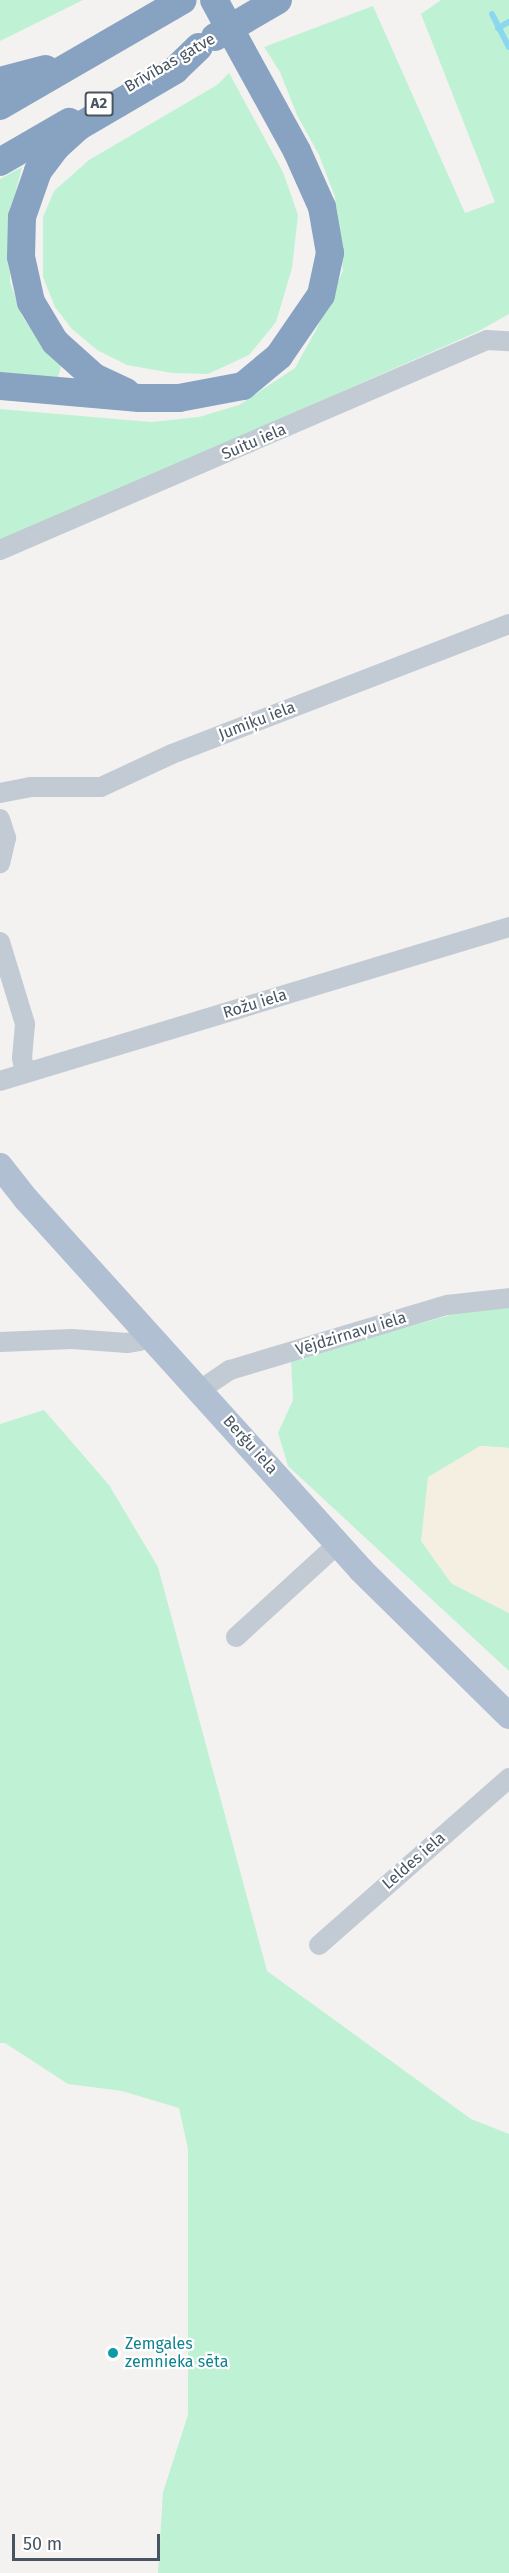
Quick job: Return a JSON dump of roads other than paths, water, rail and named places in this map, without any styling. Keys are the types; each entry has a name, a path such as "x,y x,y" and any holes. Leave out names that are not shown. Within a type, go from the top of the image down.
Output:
{"highway":[{"path":"0,106 183,0"},
{"path":"0,386 139,399 179,399 243,386 279,356 321,295 330,253 322,207 297,151 261,82 214,0"},
{"name":"Brīvības gatve","path":"0,162 278,0"},
{"path":"139,399 94,377 55,342 32,302 21,257 22,217 34,179 56,147 78,127 176,70 198,47"},
{"path":"0,81 82,60"}],"main road":[{"name":"Berģu iela","path":"0,1166 26,1199 338,1544 448,1658 509,1716"}],"street":[{"name":"Suitu iela","path":"0,550 487,340 509,341"},
{"name":"Jumiķu iela","path":"0,793 30,787 101,787 171,754 509,624"},
{"path":"0,819 6,838 0,863"},
{"name":"Rožu iela","path":"0,1080 509,927"},
{"path":"0,942 25,1024 22,1058 25,1072"},
{"name":"Vējdzirnavu iela","path":"200,1390 230,1370 447,1305 509,1298"},
{"path":"0,1342 72,1339 127,1343 151,1335"},
{"path":"236,1637 338,1544"},
{"name":"Leldes iela","path":"319,1945 509,1778"}],"waterway":[{"path":"492,14 509,47"},
{"path":"498,28 509,22"}],"place":[{"name":"Zemgales zemnieka sēta","path":"113,2353"}]}
